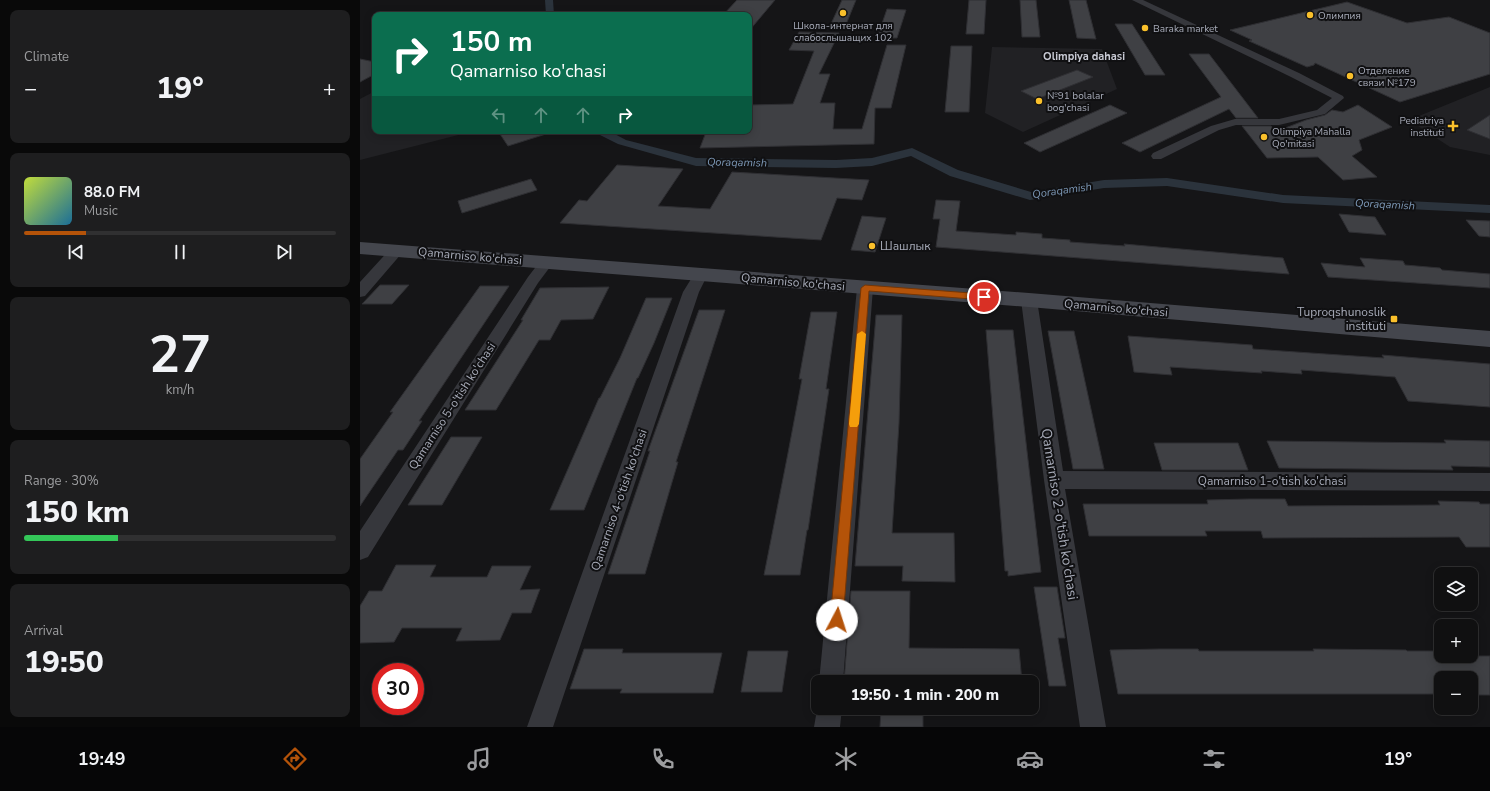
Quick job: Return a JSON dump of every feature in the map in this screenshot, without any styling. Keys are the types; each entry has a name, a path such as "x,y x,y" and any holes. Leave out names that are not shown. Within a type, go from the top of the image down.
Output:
{"main road":[{"name":"Qamarniso ko'chasi","path":"360,238 492,246 682,264 1490,326"},
{"name":"Qamarniso ko'chasi","path":"360,248 1029,300 1490,339"}],"street":[{"path":"1136,0 1295,75 1339,98 1321,112 1279,122 1235,122 1214,128 1157,156"},
{"path":"360,292 397,250"},
{"name":"Qamarniso 5-o'tish ko'chasi","path":"360,550 533,280 546,263"},
{"name":"Qamarniso 4-o'tish ko'chasi","path":"540,727 691,292 701,274"},
{"path":"832,675 865,288"},
{"name":"Qamarniso 2-o'tish ko'chasi","path":"1029,300 1054,480 1093,727"},
{"name":"Qamarniso 1-o'tish ko'chasi","path":"1054,480 1490,482"},
{"path":"827,727 828,715"}],"shaded area":[{"name":"№91 bolalar bog'chasi","path":"992,47 1102,49 1117,89 1023,132 985,113"},
{"name":"Pediatriya instituti","path":"1490,87 1490,155 1450,147 1409,120"},
{"path":"372,93 372,134 462,134 360,160 360,99"}],"building":[{"path":"737,0 775,0 752,27 752,12 726,12"},
{"name":"Школа-интернат для слабослышащих 102","path":"842,0 856,0 845,27 830,26"},
{"path":"969,0 986,0 984,34 966,34"},
{"path":"1020,0 1036,0 1040,37 1022,37"},
{"path":"1069,0 1086,0 1096,39 1077,38"},
{"path":"1347,2 1407,23 1449,17 1490,33 1490,74 1400,102 1315,63 1314,65 1307,67 1249,41 1252,40 1230,30"},
{"path":"887,9 906,10 897,38 877,38"},
{"path":"1115,24 1132,24 1165,75 1145,75"},
{"path":"799,32 839,33 819,74 830,74 820,103 835,103 833,129 862,129 887,45 906,45 891,108 875,108 874,144 700,148 705,134 752,134 752,105 793,104 814,51 789,50"},
{"path":"951,46 972,46 969,112 945,112"},
{"path":"1189,54 1209,54 1258,118 1236,118 1229,109 1140,152 1122,143 1221,97"},
{"path":"360,59 372,61 372,76 360,82"},
{"path":"1077,70 1093,77 1037,99 1021,91"},
{"path":"1110,105 1127,113 1040,152 1024,143"},
{"path":"1358,105 1392,127 1359,140 1362,150 1352,156 1377,177 1343,180 1318,157 1267,158 1242,126 1271,126 1275,132 1306,120 1325,115 1332,110 1343,112"},
{"path":"1490,115 1490,139 1467,130"},
{"path":"500,134 546,134 508,146"},
{"path":"617,165 683,169 658,206 710,209 732,172 869,180 862,200 837,198 821,240 560,223 579,200 587,201"},
{"path":"531,179 537,190 462,213 458,201"},
{"path":"936,200 960,201 956,231 1016,235 1016,232 1042,234 1042,238 1070,240 1070,242 1125,246 1124,244 1283,258 1289,274 936,247 940,219 933,219"},
{"path":"1339,214 1375,217 1386,235 1349,232"},
{"path":"862,216 886,218 875,252 851,250"},
{"path":"1466,220 1490,221 1490,237 1479,236"},
{"path":"1360,258 1403,261 1405,265 1490,274 1490,288 1328,277 1321,263 1365,267"},
{"path":"380,285 409,285 392,304 362,304"},
{"path":"480,286 509,286 419,421 422,421 403,450 398,450 360,506 360,459 393,412 390,412"},
{"path":"609,287 593,319 561,320 550,340 539,340 496,410 465,410 523,320 521,320 540,288"},
{"path":"646,298 672,298 654,343 637,378 584,510 550,510 599,398 620,358"},
{"path":"699,310 725,310 676,462 678,462 645,574 608,574 650,451 648,451"},
{"path":"811,312 837,312 826,389 829,389 800,575 764,575 802,379 799,379"},
{"path":"876,315 902,315 899,423 892,533 954,533 955,582 902,581 903,566 855,566"},
{"path":"986,330 1013,330 1041,572 1008,576 1008,571 1005,571"},
{"path":"1048,331 1074,331 1104,469 1073,469"},
{"path":"1128,336 1252,345 1253,349 1384,358 1382,355 1490,364 1490,407 1408,401 1395,377 1301,370 1302,374 1170,367 1172,375 1134,372"},
{"path":"451,437 482,437 442,505 408,505"},
{"path":"1444,440 1490,441 1490,467 1451,466 1453,470 1279,468 1267,441 1446,443"},
{"path":"1154,443 1238,443 1248,470 1162,470"},
{"path":"1285,499 1288,506 1440,505 1438,501 1479,502 1480,504 1490,504 1490,547 1466,547 1459,537 1263,538 1261,531 1205,531 1207,536 1089,536 1083,504 1208,504 1207,500"},
{"path":"396,565 436,565 430,577 487,577 492,566 531,566 520,590 540,589 531,613 512,613 500,640 456,641 462,628 402,628 394,642 360,643 360,606 369,591 382,591"},
{"path":"1034,587 1057,587 1065,638 1058,638 1066,686 1049,686"},
{"path":"851,591 910,591 909,648 1019,649 1021,675 845,675"},
{"path":"584,649 623,649 622,653 722,653 713,693 620,693 622,689 570,689"},
{"path":"1198,649 1199,651 1314,651 1313,649 1434,651 1434,663 1478,663 1478,656 1490,656 1490,695 1478,695 1478,671 1434,671 1434,694 1118,694 1110,650"},
{"path":"748,651 788,651 782,692 741,692"},
{"path":"881,715 923,715 923,727 880,727"}],"waterway":[{"name":"Qoraqamish","path":"549,0 550,12"},
{"name":"Qoraqamish","path":"606,134 622,142 696,162 836,164 872,162 912,152 954,173 1030,196 1104,184 1167,182 1283,199 1490,209"}],"slow traffic":[{"path":"854,424 862,334"}],"place":[{"name":"Школа-интернат для слабослышащих 102","path":"843,13"},
{"name":"Олимпия","path":"1310,15"},
{"name":"Baraka market","path":"1145,28"},
{"name":"Отделение связи №179","path":"1350,76"},
{"name":"№91 bolalar bog'chasi","path":"1039,101"},
{"name":"Pediatriya instituti","path":"1453,126"},
{"name":"Olimpiya Mahalla Qo'mitasi","path":"1264,137"},
{"name":"Шашлык","path":"872,246"},
{"name":"Tuproqshunoslik instituti","path":"1394,319"}],"district":[{"name":"Olimpiya dahasi","path":"1084,56"}],"route":[{"path":"837,620 865,288 984,297"}]}
